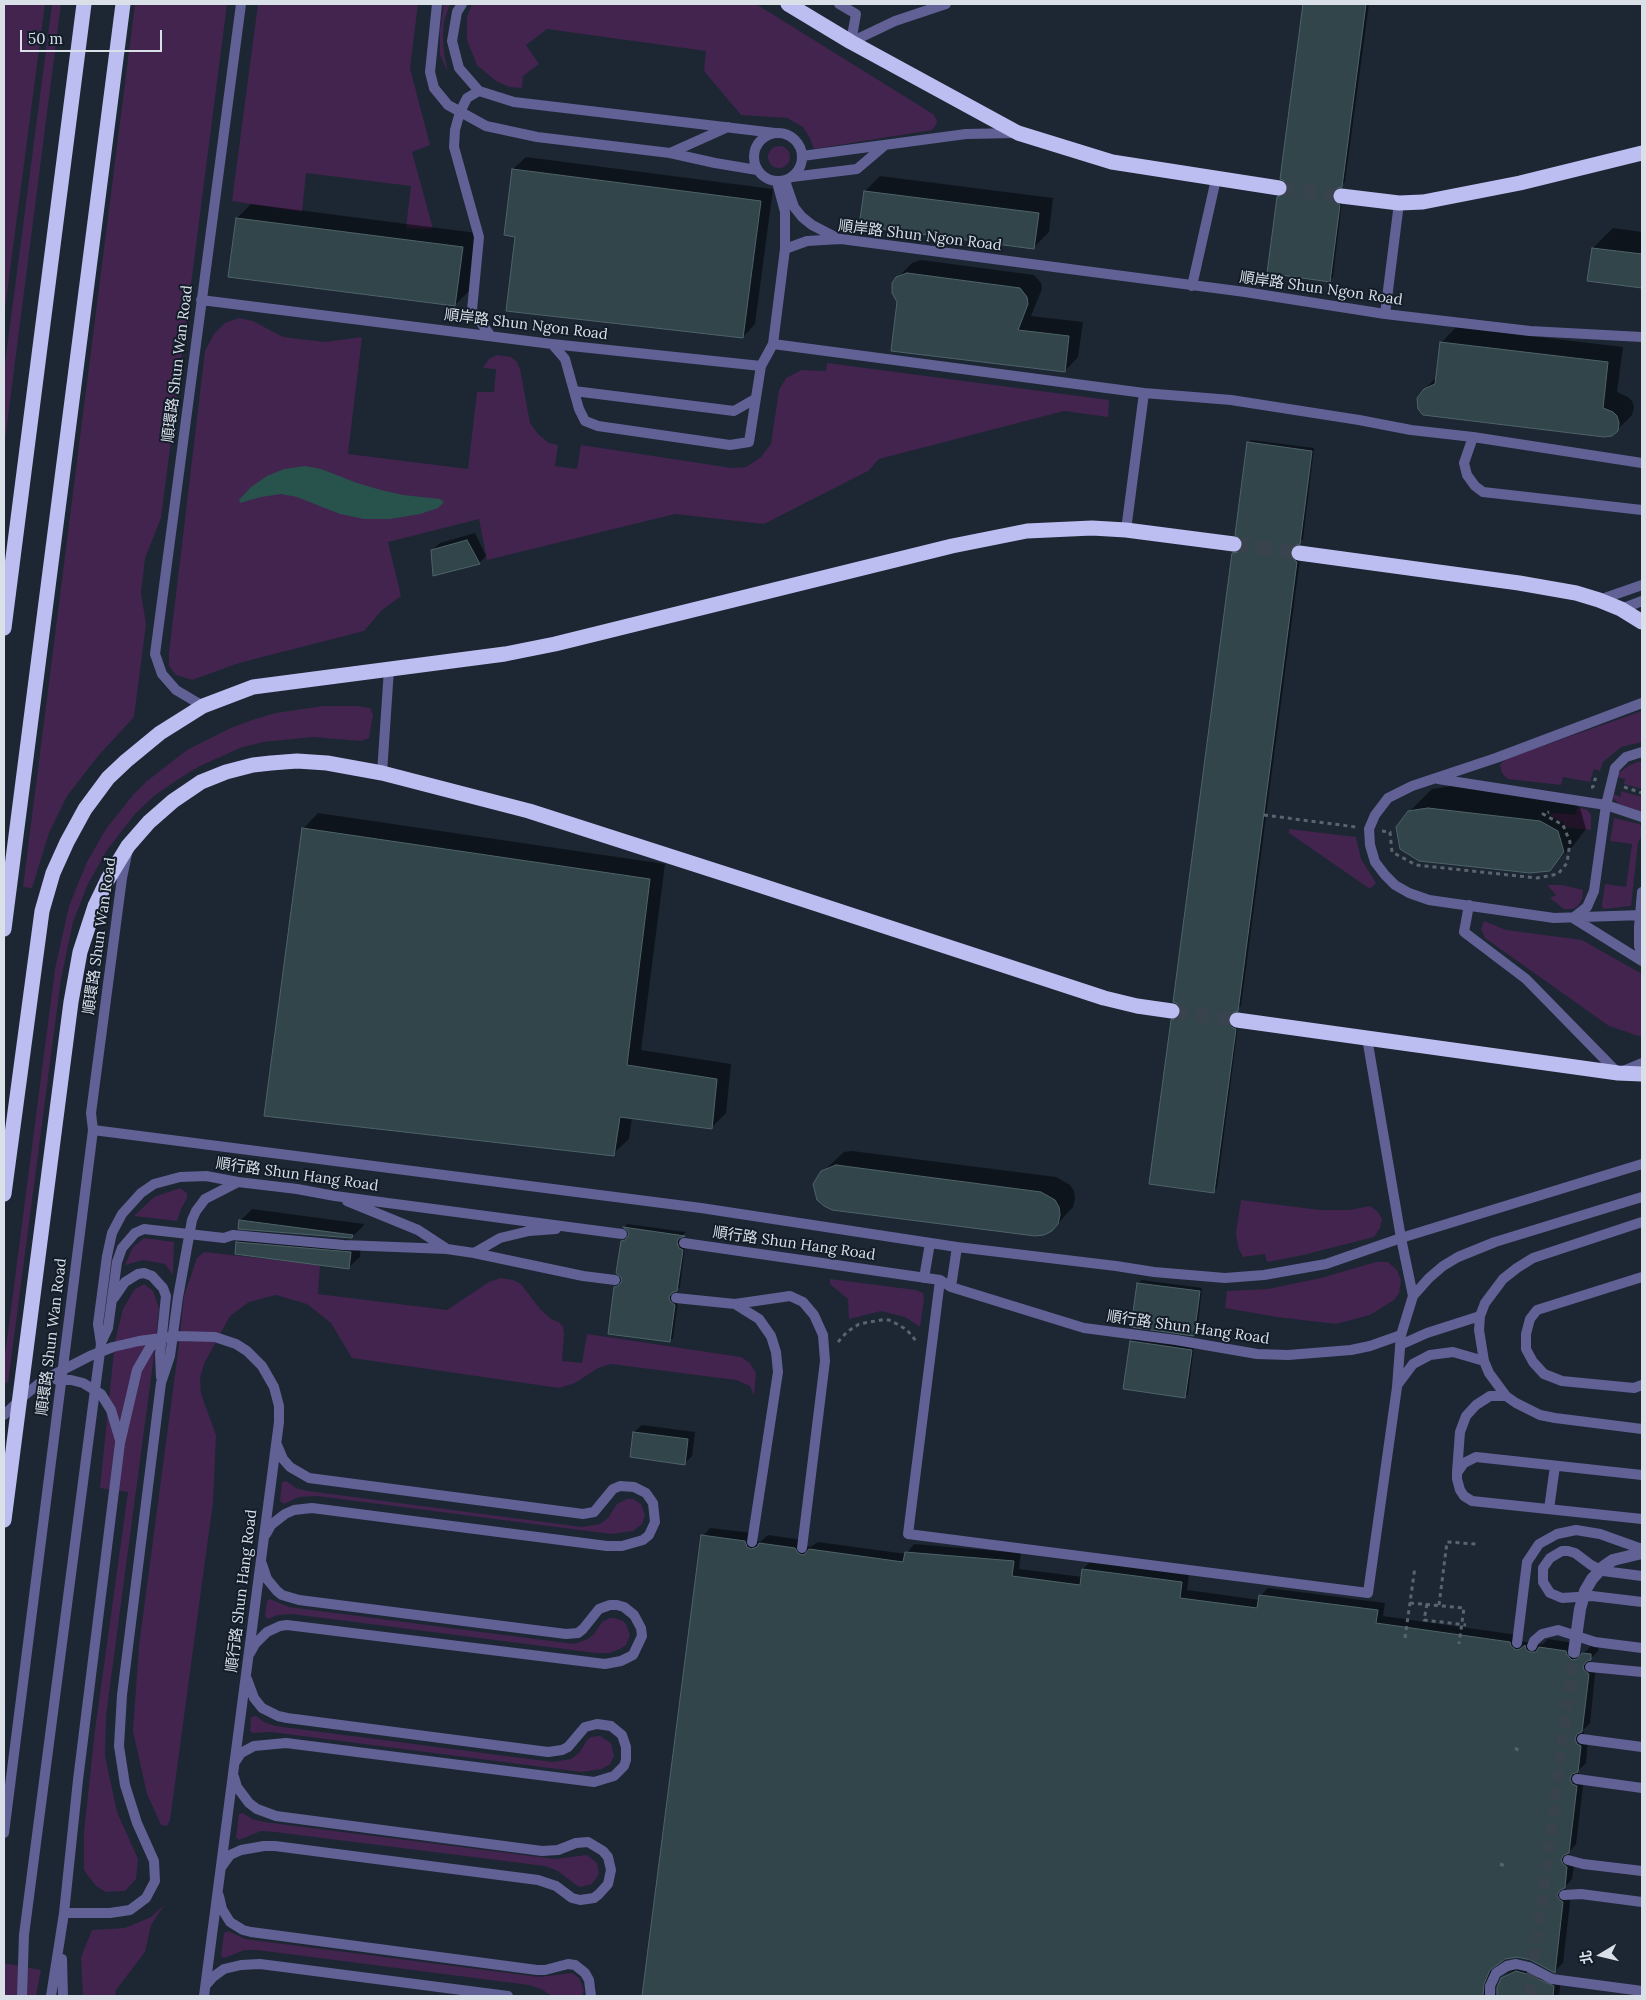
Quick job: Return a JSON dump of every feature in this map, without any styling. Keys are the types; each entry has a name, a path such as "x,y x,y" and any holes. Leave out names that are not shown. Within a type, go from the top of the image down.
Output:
{"highway":[{"path":"4,628 84,4"},
{"path":"4,929 124,4"},
{"path":"788,4 852,42 1018,133 1112,162 1279,188"},
{"path":"1341,196 1399,203 1445,199 1642,153"},
{"path":"4,1194 42,911 53,873 66,842 85,809 108,778 160,733 203,706 253,687 504,654 555,644 991,537 1027,531 1060,529 1126,530 1234,544"},
{"path":"1298,553 1519,583 1576,593 1620,609 1642,622"},
{"path":"4,1520 75,978 87,929 95,906 108,879 128,846 149,822 173,801 201,782 226,772 253,765 297,761 382,772 529,811 1104,998 1137,1006 1172,1011"},
{"path":"1237,1020 1618,1073 1642,1074"}],"street":[{"path":"1574,1652 1580,1609 1585,1592 1592,1579 1603,1567 1613,1560 1642,1553"}],"lane":[{"name":"順環路 Shun Wan Road","path":"203,706 176,690 162,674 155,654 241,4"},
{"path":"437,4 430,72 434,88 448,105 486,126 537,137 670,153 757,170"},
{"path":"462,4 457,12 452,41 460,68 479,91 514,102 783,133 796,141 802,156 798,171 785,180"},
{"path":"839,4 856,14 852,42"},
{"path":"852,42 894,21 946,4"},
{"path":"479,91 467,98 460,112 455,130 454,147 480,237 472,310 490,335"},
{"path":"670,153 728,127"},
{"path":"775,133 761,140 756,146 754,162 757,170 769,180 785,180 857,169 885,146"},
{"path":"802,156 966,134 1018,133"},
{"path":"1192,286 1216,179"},
{"path":"785,180 794,207 802,217 812,225 841,239"},
{"path":"552,344 565,359 579,409 585,421 598,426 730,445 749,442 761,366 773,344 785,249 785,180"},
{"path":"1385,314 1399,203"},
{"name":"順岸路 Shun Ngon Road","path":"785,249 807,241 841,239 1385,314 1530,331 1642,337"},
{"name":"順岸路 Shun Ngon Road","path":"201,300 552,344 761,366"},
{"path":"773,344 1144,393 1231,400 1411,430 1473,437 1642,463"},
{"path":"574,391 734,411 756,399"},
{"path":"1126,530 1144,393"},
{"path":"1473,437 1464,463 1467,475 1475,486 1483,492 1642,510"},
{"path":"1599,600 1642,584"},
{"path":"1620,609 1642,601"},
{"path":"382,772 389,669"},
{"path":"1641,916 1554,918 1429,900 1409,893 1395,885 1375,862 1370,845 1369,829 1375,815 1388,798 1412,786 1642,703"},
{"path":"1573,918 1587,907 1594,891 1606,804 1615,768 1626,757 1642,752"},
{"path":"1437,778 1606,804 1642,817"},
{"name":"順環路 Shun Wan Road","path":"4,1832 93,1130 91,1113 122,878 128,846"},
{"path":"1642,892 1639,946 1642,956"},
{"path":"1469,905 1464,932 1526,978 1618,1073 1642,1064"},
{"path":"1573,918 1642,960"},
{"path":"940,1280 928,1361 908,1534 1368,1593 1397,1387 1401,1340 1413,1296 1401,1238 1367,1038"},
{"path":"93,1130 701,1208 957,1247 1154,1272 1225,1278 1264,1276 1326,1264 1401,1238 1642,1164"},
{"name":"順行路 Shun Hang Road","path":"22,1996 24,1935 101,1344 98,1324 107,1256 112,1233 131,1202 140,1193 154,1184 180,1177 206,1176 334,1196 622,1234"},
{"path":"64,1913 110,1913 130,1910 146,1898 155,1881 154,1861 137,1823 124,1785 119,1746 119,1726 162,1383 170,1356 189,1234 196,1211 205,1199 238,1182"},
{"path":"334,1196 418,1230 447,1250"},
{"path":"1413,1296 1443,1266 1476,1248 1642,1197"},
{"path":"1642,1222 1533,1258 1503,1280 1485,1303 1480,1316 1480,1338 1484,1361 1489,1373 1506,1396 1527,1410 1540,1415 1642,1430"},
{"path":"474,1253 500,1238 529,1231 577,1227"},
{"path":"101,1344 108,1328 117,1262 122,1248 135,1233 144,1229 224,1238 233,1235 344,1245 447,1250 474,1253 583,1276 615,1280"},
{"name":"順行路 Shun Hang Road","path":"684,1243 940,1280 951,1287 1084,1328 1176,1340 1258,1354 1288,1355 1351,1350 1401,1340 1480,1316"},
{"path":"924,1278 930,1243"},
{"path":"951,1287 957,1247"},
{"path":"112,1300 126,1282 138,1274 144,1273 152,1276 163,1288 166,1296 160,1354 162,1383"},
{"path":"1642,1277 1537,1310 1530,1319 1526,1334 1526,1348 1533,1362 1544,1374 1562,1382 1634,1388 1642,1385"},
{"path":"676,1298 735,1304 790,1296 804,1302 814,1315 823,1335 825,1361 802,1548"},
{"path":"735,1304 759,1319 771,1336 776,1352 778,1372 752,1542"},
{"name":"順行路 Shun Hang Road","path":"4,1415 26,1394 45,1380 97,1353 122,1345 159,1338 202,1335 225,1340 247,1350 262,1366 274,1387 280,1415 204,1992"},
{"path":"51,1996 64,1913 120,1443 142,1359 159,1338"},
{"path":"1397,1387 1404,1374 1413,1364 1430,1355 1453,1352 1484,1361"},
{"path":"45,1380 71,1380 84,1383 102,1394 111,1410 120,1443"},
{"path":"1506,1396 1490,1396 1476,1405 1466,1416 1460,1432 1457,1474 1457,1484 1464,1496 1472,1501 1642,1519"},
{"path":"263,1542 271,1525 277,1518 294,1510 312,1508 607,1546 622,1546 643,1540 655,1522 655,1509 650,1498 641,1490 627,1486 613,1489 594,1512 583,1514 314,1479 300,1474 290,1467 282,1458 278,1449 277,1439"},
{"path":"1457,1474 1464,1463 1476,1457 1642,1475"},
{"path":"1549,1509 1556,1466"},
{"path":"1517,1644 1527,1562 1539,1544 1557,1534 1576,1530 1600,1534 1642,1549"},
{"path":"1642,1576 1603,1571 1575,1553 1568,1551 1562,1551 1550,1558 1543,1568 1546,1588 1550,1593 1562,1598 1597,1596 1642,1602"},
{"path":"248,1657 255,1644 267,1632 287,1625 605,1664 621,1661 633,1655 642,1636 641,1628 634,1614 624,1607 617,1605 610,1605 599,1609 583,1629 566,1634 299,1600 282,1595 272,1586 264,1572 261,1558"},
{"path":"1532,1646 1537,1637 1552,1630 1563,1630 1595,1642 1642,1648"},
{"path":"1590,1667 1642,1672"},
{"path":"220,1871 225,1860 235,1852 252,1847 275,1846 538,1880 556,1886 566,1894 580,1900 594,1898 608,1884 611,1870 608,1857 603,1851 588,1842 576,1843 558,1850 542,1851 276,1816 257,1810 249,1803 237,1787 234,1769 241,1753 254,1746 286,1743 594,1782 614,1776 624,1766 626,1760 626,1748 622,1735 611,1726 597,1724 585,1727 568,1747 548,1752 287,1718 262,1708 254,1698 246,1675"},
{"path":"1582,1740 1642,1747"},
{"path":"1577,1779 1642,1788"},
{"path":"1568,1860 1582,1864 1642,1871"},
{"path":"218,1886 220,1902 225,1916 236,1926 251,1932 537,1970 545,1970 568,1964 575,1965 585,1973 589,1980 590,1996"},
{"path":"1564,1895 1581,1894 1642,1902"},
{"path":"63,1996 64,1913"},
{"path":"204,1992 212,1977 224,1969 240,1965 260,1964 508,1996"},
{"path":"1490,1996 1490,1986 1496,1973 1507,1966 1516,1964 1529,1967 1552,1979 1642,1991"}],"path":[{"path":"1586,786 1593,787 1595,779 1642,793"},
{"path":"1264,815 1390,832 1392,852 1416,865 1538,878 1558,874 1567,863 1570,842 1563,825 1543,814 1556,810 1566,811 1568,799"},
{"path":"825,1361 835,1345 847,1332 859,1324 881,1320 889,1320 907,1330 928,1361"},
{"path":"1438,1605 1447,1542 1476,1544"},
{"path":"1406,1638 1415,1567"},
{"path":"1410,1603 1464,1608 1459,1644"},
{"path":"1427,1604 1424,1620 1466,1624"},
{"path":"1515,1748 1520,1752"},
{"path":"1500,1864 1505,1866"}],"shaded area":[{"path":"4,4 45,4 4,316"},
{"path":"52,4 61,4 4,448 4,371"},
{"path":"135,4 227,4 161,518 145,558 141,593 146,624 134,717 98,756 67,796 49,833 32,888 23,887"},
{"path":"258,4 418,4 410,68 430,145 412,152 433,229 406,228 411,186 306,173 302,212 232,201"},
{"path":"444,4 450,4 444,21 443,37 448,72 440,55 440,30"},
{"path":"472,4 756,4 933,114 937,120 936,125 932,130 814,149 803,127 787,118 741,115 704,71 706,51 547,29 526,45 539,64 523,76 522,88 509,87 496,81 477,65 467,40 467,17"},
{"path":"779,146 789,153 790,157 783,167 779,168 769,161 768,157 775,147"},
{"path":"239,318 253,321 283,337 325,342 362,337 348,454 468,469 477,392 494,392 496,369 483,368 489,359 497,355 511,357 517,362 530,423 538,434 549,443 558,445 555,466 577,469 581,445 732,468 746,467 760,458 771,444 779,390 786,378 802,370 826,371 827,363 1109,400 1108,417 1064,411 879,459 868,471 764,524 675,514 487,560 479,519 388,542 401,596 382,610 364,631 239,663 192,680 176,675 169,666 169,653 205,351 214,334 225,323"},
{"path":"305,466 321,469 381,490 403,495 440,499 444,502 438,508 420,514 390,519 364,519 340,514 297,497 281,494 240,503 239,500 251,487 267,476 284,469"},
{"path":"323,706 370,708 373,715 369,738 361,741 313,737 263,742 240,748 198,767 154,796 135,814 107,850 87,886 73,922 61,979 8,1383 4,1382 4,1363 55,969 69,906 87,862 106,829 133,795 147,781 187,750 231,728 255,719 276,713"},
{"path":"1642,711 1642,742 1621,747 1603,762 1600,771 1594,769 1590,782 1563,777 1561,785 1508,779 1502,773 1500,765 1505,759"},
{"path":"1642,762 1642,789 1624,784 1625,779 1617,777 1628,766"},
{"path":"1621,791 1642,797 1642,812 1619,804 1613,798 1614,794 1621,797"},
{"path":"1577,808 1586,809 1591,814 1591,830 1566,827 1563,822 1549,815 1556,813 1576,815"},
{"path":"1614,818 1639,824 1642,827 1642,835 1638,843 1631,906 1603,909 1605,884 1626,887 1632,844 1610,841"},
{"path":"1289,829 1356,837 1361,859 1376,883 1370,889 1289,833"},
{"path":"1547,885 1562,885 1583,890 1582,899 1578,906 1573,909 1564,909 1550,898 1556,895"},
{"path":"1484,921 1506,930 1582,940 1642,974 1642,1037 1609,1026 1485,938 1481,929"},
{"path":"180,1188 187,1193 187,1198 177,1221 134,1216 154,1197"},
{"path":"1241,1200 1320,1210 1349,1210 1370,1206 1378,1212 1382,1219 1380,1228 1374,1237 1267,1262 1265,1254 1243,1257 1238,1247 1236,1233"},
{"path":"144,1238 174,1242 173,1275 165,1264 143,1260 125,1265 133,1247"},
{"path":"204,1252 320,1265 318,1294 447,1310 489,1282 501,1278 513,1280 521,1284 540,1309 563,1327 562,1361 582,1363 587,1334 741,1357 750,1363 756,1373 754,1396 750,1386 736,1380 611,1364 598,1368 575,1383 559,1388 352,1358 331,1323 307,1304 276,1295 249,1302 230,1316 204,1364 200,1378 201,1394 216,1435 213,1502 170,1820 167,1826 161,1825 147,1794 133,1731 139,1646 184,1296 197,1258"},
{"path":"1376,1262 1388,1262 1397,1270 1401,1280 1399,1293 1394,1300 1370,1315 1336,1324 1225,1308 1227,1291 1268,1289 1321,1278"},
{"path":"830,1279 916,1290 923,1293 924,1300 920,1327 905,1317 881,1311 849,1319 848,1299 830,1284"},
{"path":"144,1284 153,1291 159,1308 106,1716 105,1756 117,1812 138,1859 136,1879 125,1891 106,1892 96,1886 84,1870 84,1832 95,1730 128,1492 100,1488 115,1341 123,1309 134,1290"},
{"path":"286,1481 296,1488 308,1491 582,1527 600,1524 608,1518 617,1504 627,1499 633,1499 641,1504 645,1515 642,1524 633,1531 611,1534 317,1496 299,1497 284,1504 280,1501 282,1482"},
{"path":"270,1599 289,1607 574,1644 588,1639 602,1622 615,1618 626,1624 630,1635 626,1645 620,1649 609,1653 596,1653 292,1614 278,1615 268,1619 265,1616 267,1601"},
{"path":"256,1716 264,1722 275,1726 553,1762 571,1759 580,1752 587,1740 591,1737 600,1736 611,1743 614,1756 610,1764 602,1769 581,1772 271,1732 253,1733 250,1731 251,1717"},
{"path":"243,1813 252,1819 264,1822 555,1859 587,1855 597,1863 599,1874 592,1884 580,1887 558,1871 545,1866 275,1832 261,1831 239,1840 236,1837 239,1814"},
{"path":"164,1905 151,1925 145,1952 116,1990 115,1996 83,1996 81,1957 92,1930 125,1928 151,1917"},
{"path":"228,1931 245,1939 539,1977 572,1973 579,1978 584,1990 582,1996 552,1996 541,1989 529,1985 257,1950 245,1950 224,1958 221,1956 224,1933"},
{"path":"4,1963 41,1970 36,1996 4,1996"}],"building":[{"path":"1303,4 1366,4 1342,187 1337,188 1332,194 1333,200 1340,205 1330,282 1267,273 1277,197 1286,194 1288,189 1285,181 1280,179"},
{"path":"512,169 761,201 743,338 506,311 515,237 504,235"},
{"path":"864,191 1039,213 1034,249 859,226"},
{"path":"236,218 463,247 455,306 228,277"},
{"path":"1592,248 1642,254 1642,288 1587,281"},
{"path":"907,273 1020,288 1027,297 1028,304 1018,330 1069,336 1065,372 891,351 897,302 892,293 892,283 896,277"},
{"path":"1440,342 1608,362 1603,408 1617,416 1619,423 1618,431 1612,436 1604,437 1423,415 1418,409 1417,398 1424,389 1435,384"},
{"path":"1247,442 1312,451 1300,544 1292,547 1290,551 1291,557 1297,562 1238,1011 1230,1014 1228,1019 1231,1027 1236,1029 1214,1193 1149,1184 1171,1020 1179,1017 1181,1012 1178,1004 1173,1002 1232,553 1238,552 1243,546 1242,540 1235,535"},
{"path":"467,540 480,564 433,576 431,550"},
{"path":"1428,808 1540,821 1558,831 1564,852 1550,871 1530,873 1419,861 1400,849 1396,827 1408,811"},
{"path":"302,828 650,879 627,1065 717,1079 712,1129 620,1117 614,1156 264,1116"},
{"path":"836,1165 1041,1192 1055,1200 1059,1207 1058,1224 1052,1231 1044,1235 1035,1236 832,1210 817,1200 813,1184 821,1171"},
{"path":"239,1220 353,1235 352,1238 238,1229"},
{"path":"623,1227 685,1236 679,1238 677,1242 679,1248 683,1250 677,1291 673,1292 669,1297 670,1301 675,1305 670,1342 608,1334 614,1287 618,1286 622,1281 621,1277 616,1273 621,1241 625,1240 629,1235 628,1231"},
{"path":"236,1242 351,1252 349,1269 235,1254"},
{"path":"1137,1283 1200,1291 1194,1336 1131,1327"},
{"path":"1130,1341 1192,1350 1185,1398 1123,1389"},
{"path":"633,1432 688,1439 685,1465 630,1457"},
{"path":"701,1535 745,1541 747,1547 751,1549 757,1547 759,1543 795,1548 802,1555 809,1549 903,1562 905,1552 1014,1561 1012,1576 1080,1585 1082,1569 1182,1582 1180,1598 1257,1608 1259,1595 1378,1610 1376,1623 1510,1642 1511,1646 1516,1650 1525,1645 1526,1650 1530,1652 1536,1652 1539,1647 1566,1651 1572,1660 1577,1659 1582,1653 1591,1654 1591,1660 1587,1661 1583,1666 1584,1670 1589,1674 1582,1732 1577,1734 1575,1739 1577,1744 1581,1746 1578,1772 1572,1774 1570,1779 1572,1784 1577,1786 1569,1853 1561,1859 1567,1867 1565,1888 1560,1890 1557,1895 1563,1902 1555,1973 1531,1960 1517,1957 1505,1959 1490,1970 1484,1984 1483,1996 642,1996"},
{"path":"1516,1971 1554,1986 1553,1996 1497,1996 1497,1988 1501,1978"}],"tunnel":[{"path":"1279,188 1341,196"},
{"path":"1234,544 1299,553"},
{"path":"1172,1011 1237,1020"},
{"path":"1530,1996 1574,1652"}]}
